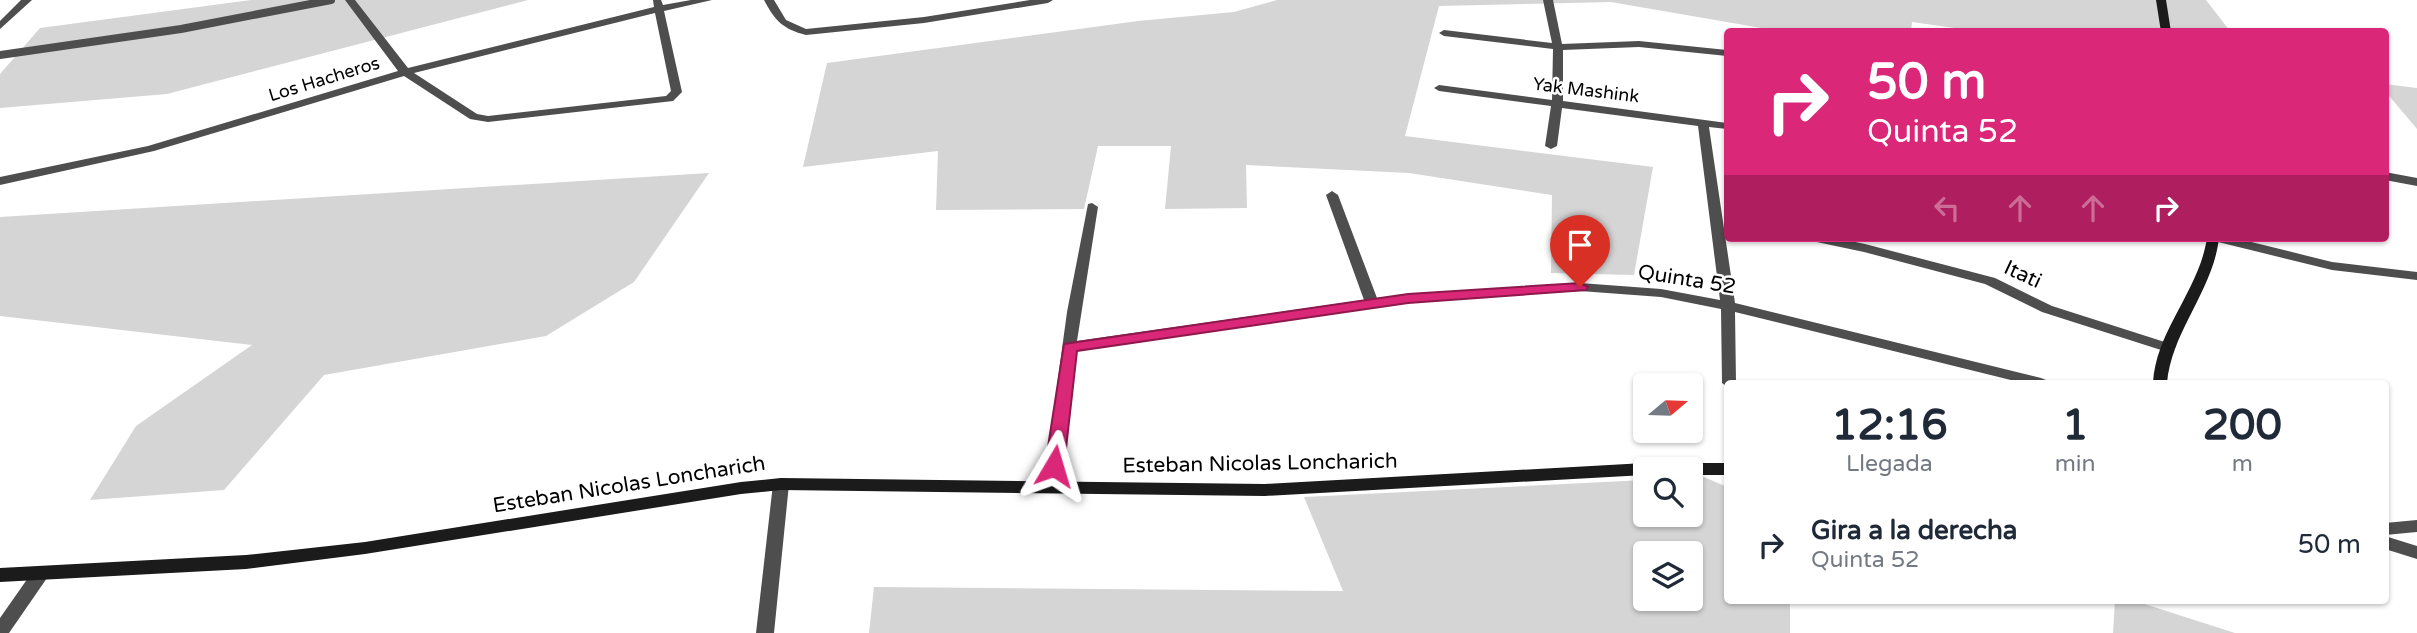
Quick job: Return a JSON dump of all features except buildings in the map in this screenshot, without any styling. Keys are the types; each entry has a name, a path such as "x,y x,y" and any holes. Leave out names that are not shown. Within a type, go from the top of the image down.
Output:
{"street":[{"path":"0,26 27,0"},
{"path":"350,0 405,72 474,117 488,119 669,99 677,92 658,4"},
{"name":"Los Hacheros","path":"0,181 150,149 405,72 658,4 707,0"},
{"path":"769,0 779,21 787,27 806,32 924,20 1048,0"},
{"path":"1548,0 1558,47 1557,104 1551,146"},
{"path":"2161,0 2165,28"},
{"path":"1444,33 1558,47 1639,44 1724,53"},
{"name":"Yak Mashink","path":"1439,88 1724,126"},
{"path":"1703,123 1723,227 1729,380"},
{"path":"2389,177 2417,182"},
{"path":"1332,195 1372,303"},
{"path":"1051,489 1092,207"},
{"name":"Itati","path":"1836,242 1990,281 2047,309 2166,347"},
{"path":"2160,380 2160,368 2166,347 2198,291 2215,242"},
{"path":"2233,242 2332,266 2417,276"},
{"name":"Quinta 52","path":"1070,347 1408,298 1580,287 1661,293 1728,306 2029,380"},
{"name":"Esteban Nicolas Loncharich","path":"1703,469 1724,469"},
{"name":"Esteban Nicolas Loncharich","path":"0,575 246,562 365,548 741,488 782,484 1265,490 1633,470"},
{"path":"765,633 782,484"},
{"path":"2389,529 2417,526"},
{"path":"2389,543 2417,553"},
{"path":"0,632 41,573"}],"lane":[{"path":"0,55 181,29 331,0"}],"shaded area":[{"path":"251,0 528,0 167,94 0,108 0,74 40,28"},
{"path":"1277,0 2206,0 2228,28 1955,28 1912,22 1911,28 1762,28 1611,2 1439,6 1405,136 1653,167 1634,275 1551,273 1552,195 1409,173 1246,165 1247,208 1165,209 1171,146 1098,146 1084,209 936,210 938,151 803,167 827,63 1138,21 1234,12"},
{"path":"2389,84 2417,88 2417,129 2389,96"},
{"path":"709,173 634,282 546,336 324,375 224,490 90,500 136,426 252,345 0,316 0,217"},
{"path":"1704,477 1724,486 1724,604 1790,604 1790,633 869,633 874,587 1343,591 1304,497 1633,481 1633,527 1703,527"},
{"path":"2115,604 2144,604 2235,633 2113,633"}],"route":[{"path":"1054,466 1070,347 1408,298 1580,287"}]}
